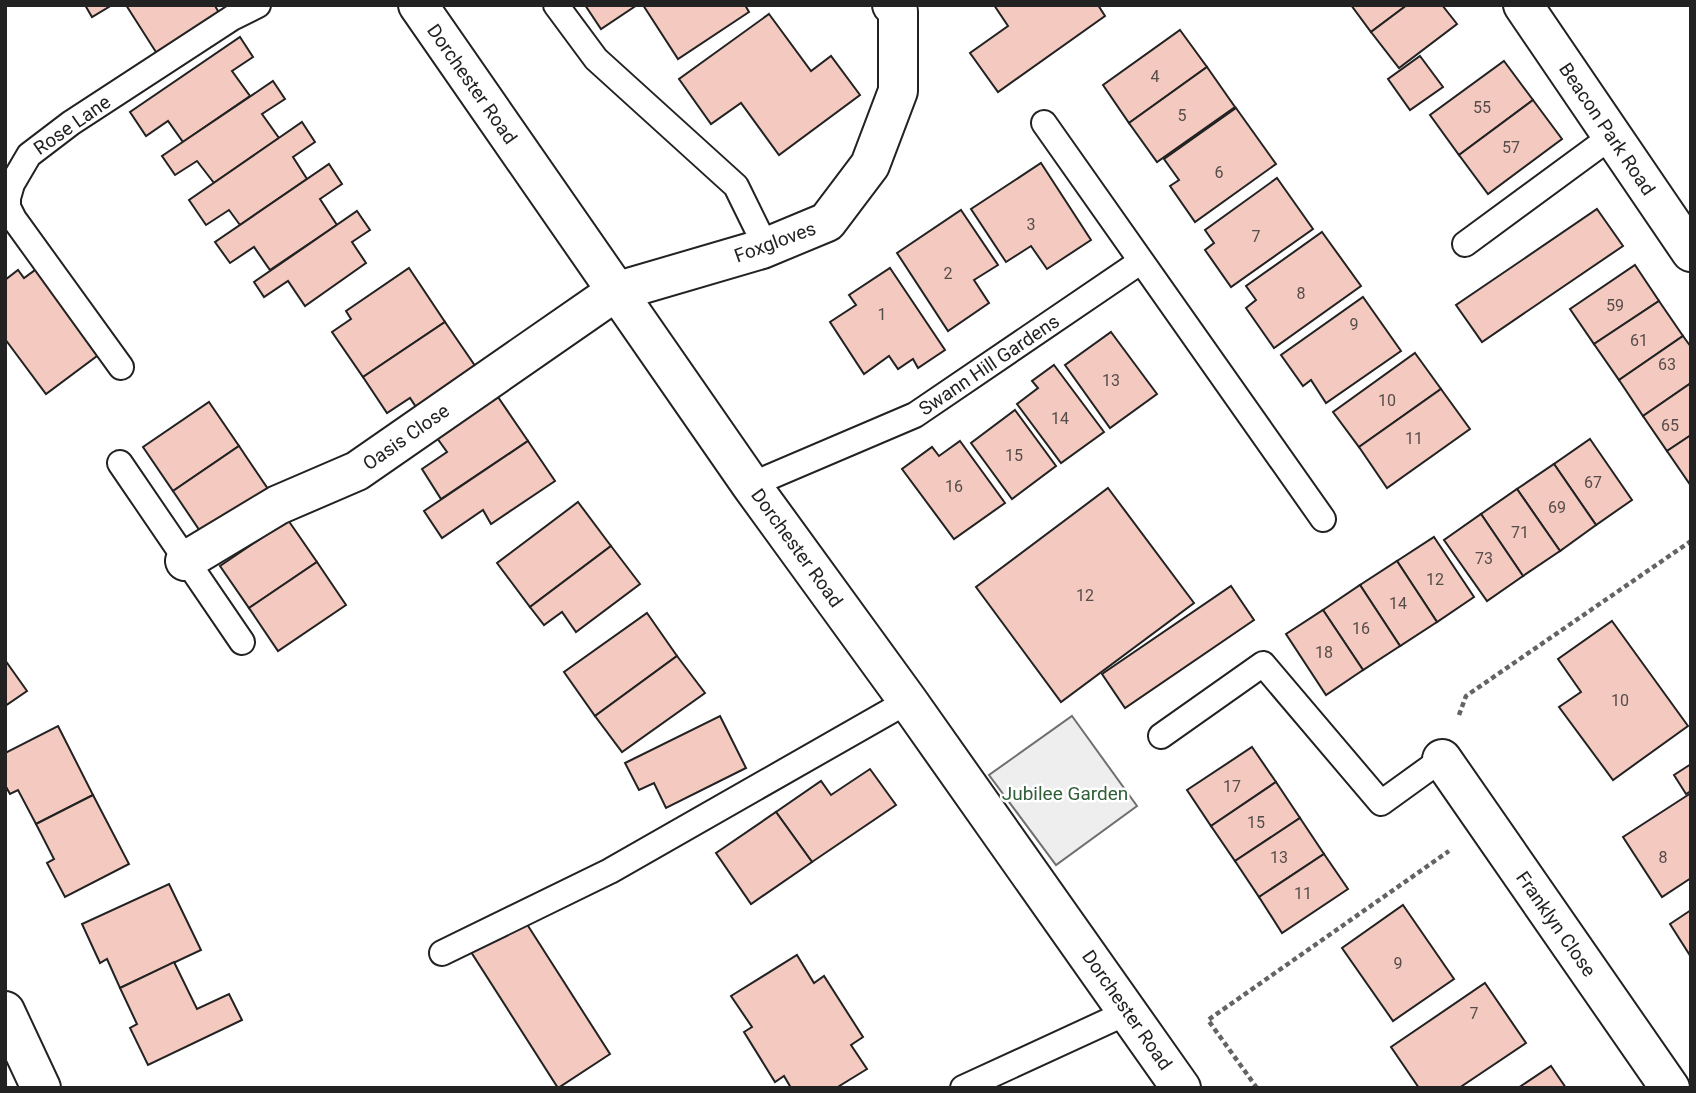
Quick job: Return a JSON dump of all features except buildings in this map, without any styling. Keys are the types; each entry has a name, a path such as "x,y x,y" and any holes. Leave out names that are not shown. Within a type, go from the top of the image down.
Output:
{"street":[{"name":"Dorchester Road","path":"418,5 615,292 1181,1088"},
{"name":"Foxgloves","path":"615,292 766,247 827,222 870,165 898,91 898,11 892,5"},
{"name":"Beacon Park Road","path":"1523,5 1612,136 1677,204 1691,252"},
{"name":"Oasis Close","path":"185,561 278,505 357,471 615,292"},
{"name":"Franklyn Close","path":"1442,760 1670,1088"},
{"path":"5,1011 41,1088"}],"lane":[{"name":"Rose Lane","path":"121,367 14,219 8,207 12,184 29,155 71,123 232,18 258,5"},
{"path":"556,5 596,59 736,186 766,247"},
{"path":"1044,123 1322,519"},
{"path":"1465,244 1612,136"},
{"name":"Swann Hill Gardens","path":"751,485 915,415 1140,262"},
{"path":"120,463 242,642"},
{"path":"1161,736 1264,664 1381,803 1442,760"},
{"path":"442,953 610,871 908,701"},
{"path":"963,1088 1128,1012"}],"path":[{"path":"1442,760 1466,696 1691,541"},
{"path":"1257,1088 1208,1020 1487,824"}],"green space":[{"name":"Jubilee Garden","path":"1072,716 1137,806 1056,865 989,775"}]}
